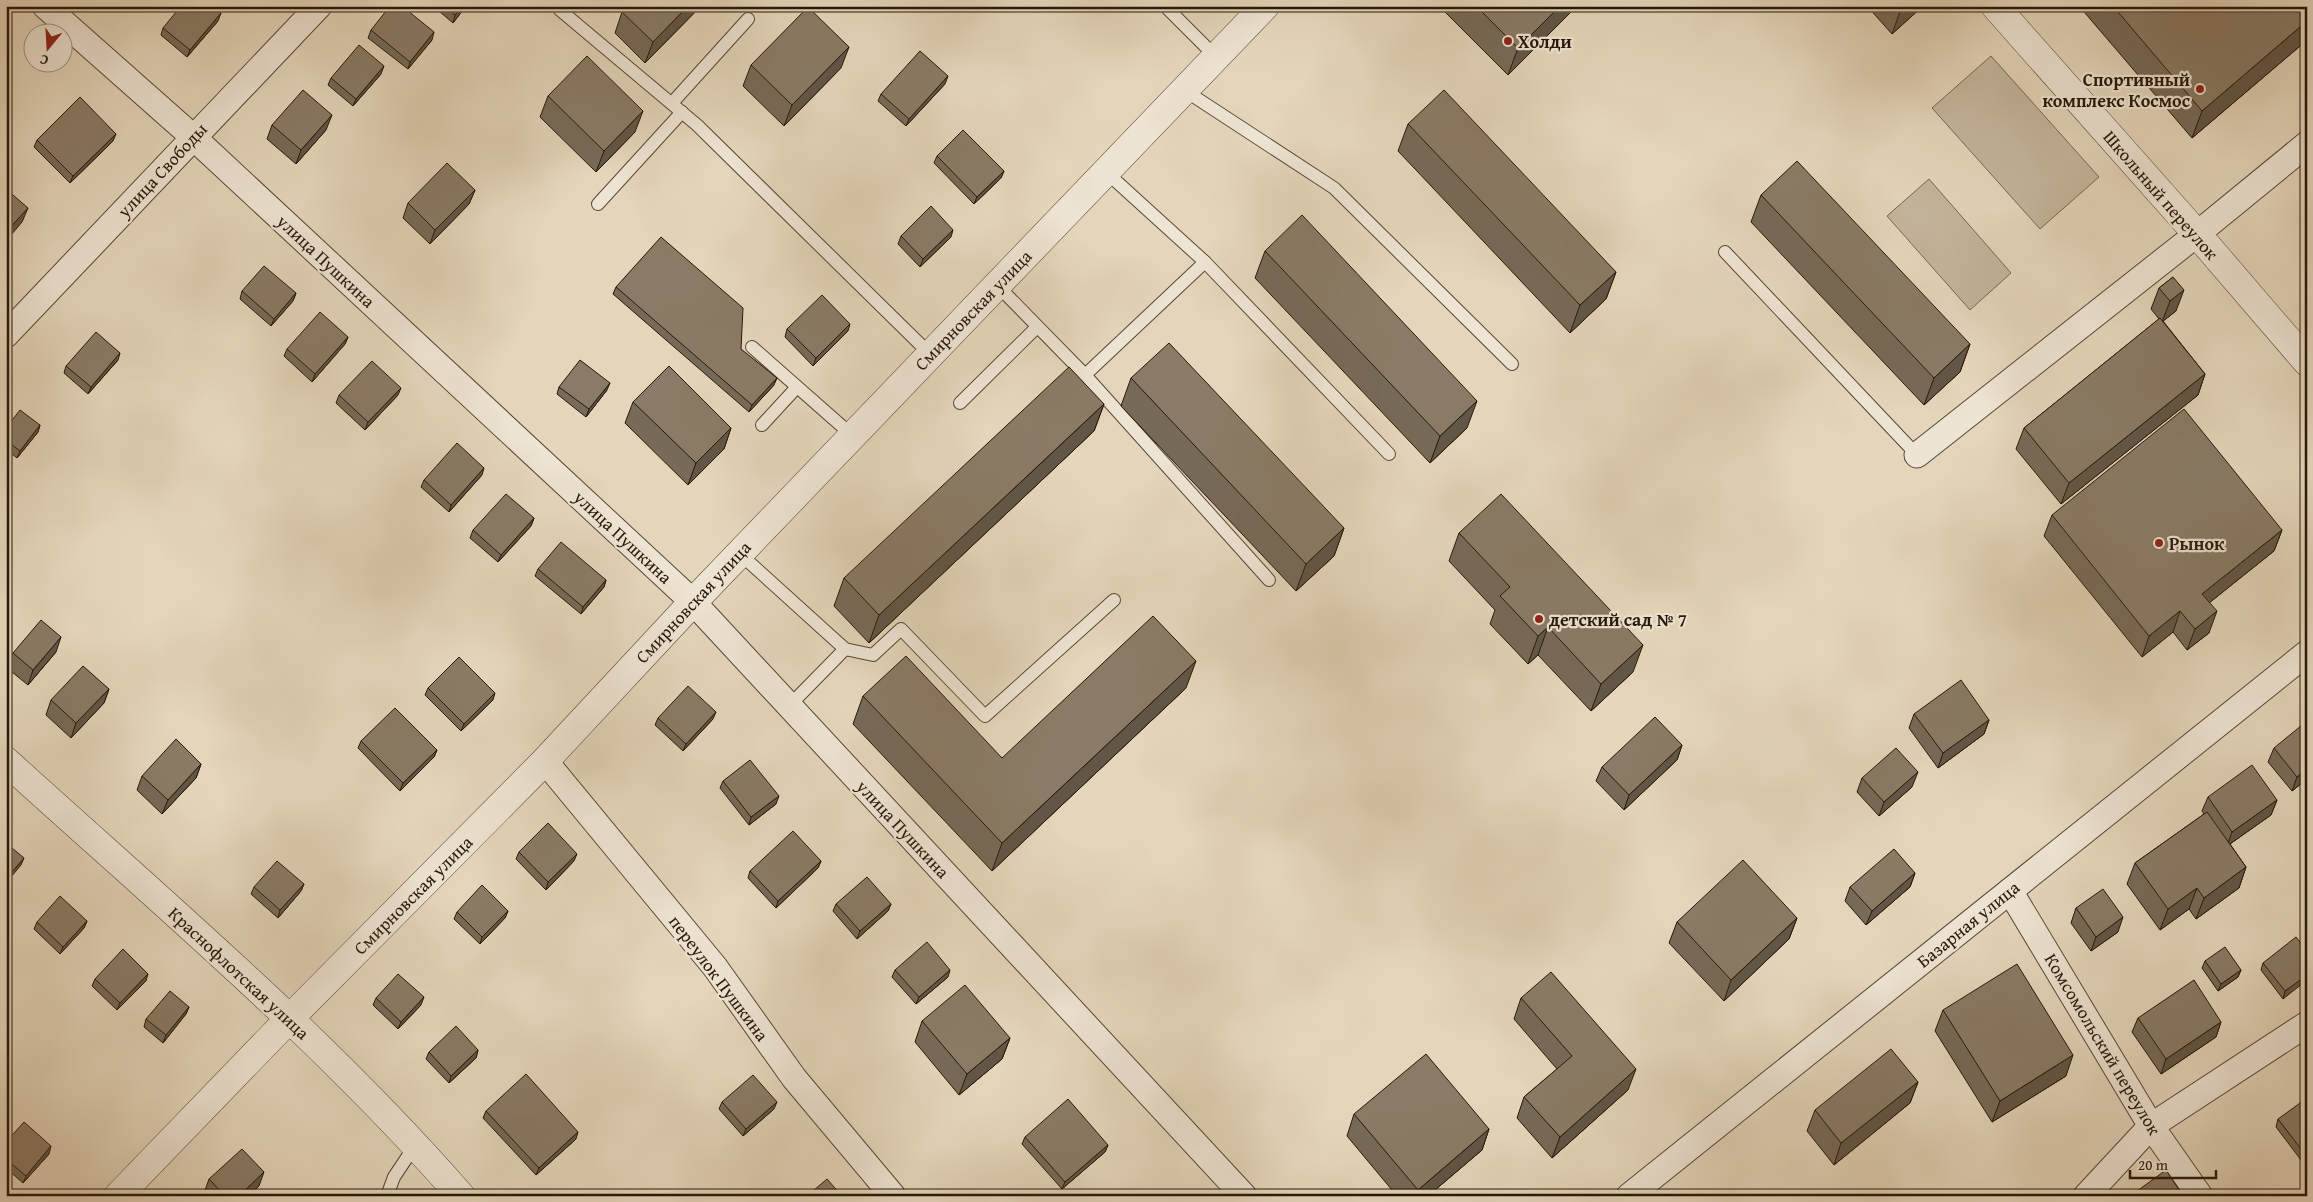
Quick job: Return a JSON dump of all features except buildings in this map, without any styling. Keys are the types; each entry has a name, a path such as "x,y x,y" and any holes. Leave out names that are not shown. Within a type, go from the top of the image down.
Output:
{"street":[{"name":"улица Пушкина","path":"44,6 193,137 692,602 1244,1196"},
{"name":"улица Свободы","path":"6,335 320,6"},
{"name":"Смирновская улица","path":"118,1196 290,1018 545,761 692,602 1265,6"},
{"name":"Школьный переулок","path":"1995,6 2197,234 2307,362"},
{"path":"1917,454 2197,234 2307,144"},
{"name":"Базарная улица","path":"1630,1196 2307,653"},
{"name":"Краснофлотская улица","path":"6,761 290,1018 416,1144 461,1196"},
{"name":"переулок Пушкина","path":"545,761 715,967 794,1078 893,1196"},
{"name":"Комсомольский переулок","path":"2010,891 2151,1126 2200,1196"},
{"path":"2086,1196 2151,1126 2307,1024"}],"lane":[{"path":"564,6 560,10 682,112 930,354"},
{"path":"1165,6 1216,57"},
{"path":"672,104 748,20"},
{"path":"1184,90 1334,188 1512,364"},
{"path":"598,204 682,112"},
{"path":"1106,172 1205,262 1389,454"},
{"path":"1725,252 1917,454"},
{"path":"1085,375 1205,262"},
{"path":"997,285 1085,375 1269,580"},
{"path":"960,403 1038,327"},
{"path":"752,347 853,436"},
{"path":"762,425 797,386"},
{"path":"739,553 845,649 873,655 901,629 985,716 1114,600"},
{"path":"789,706 845,649"},
{"path":"387,1196 394,1177 416,1144"}],"shaded area":[{"path":"1991,56 2099,177 2040,229 1932,108"},
{"path":"1929,179 2011,273 1970,310 1887,216"}],"place":[{"name":"Холди","path":"1508,41"},
{"name":"Спортивный комплекс Космос","path":"2200,89"},
{"name":"Рынок","path":"2159,543"},
{"name":"детский сад № 7","path":"1539,619"}]}
